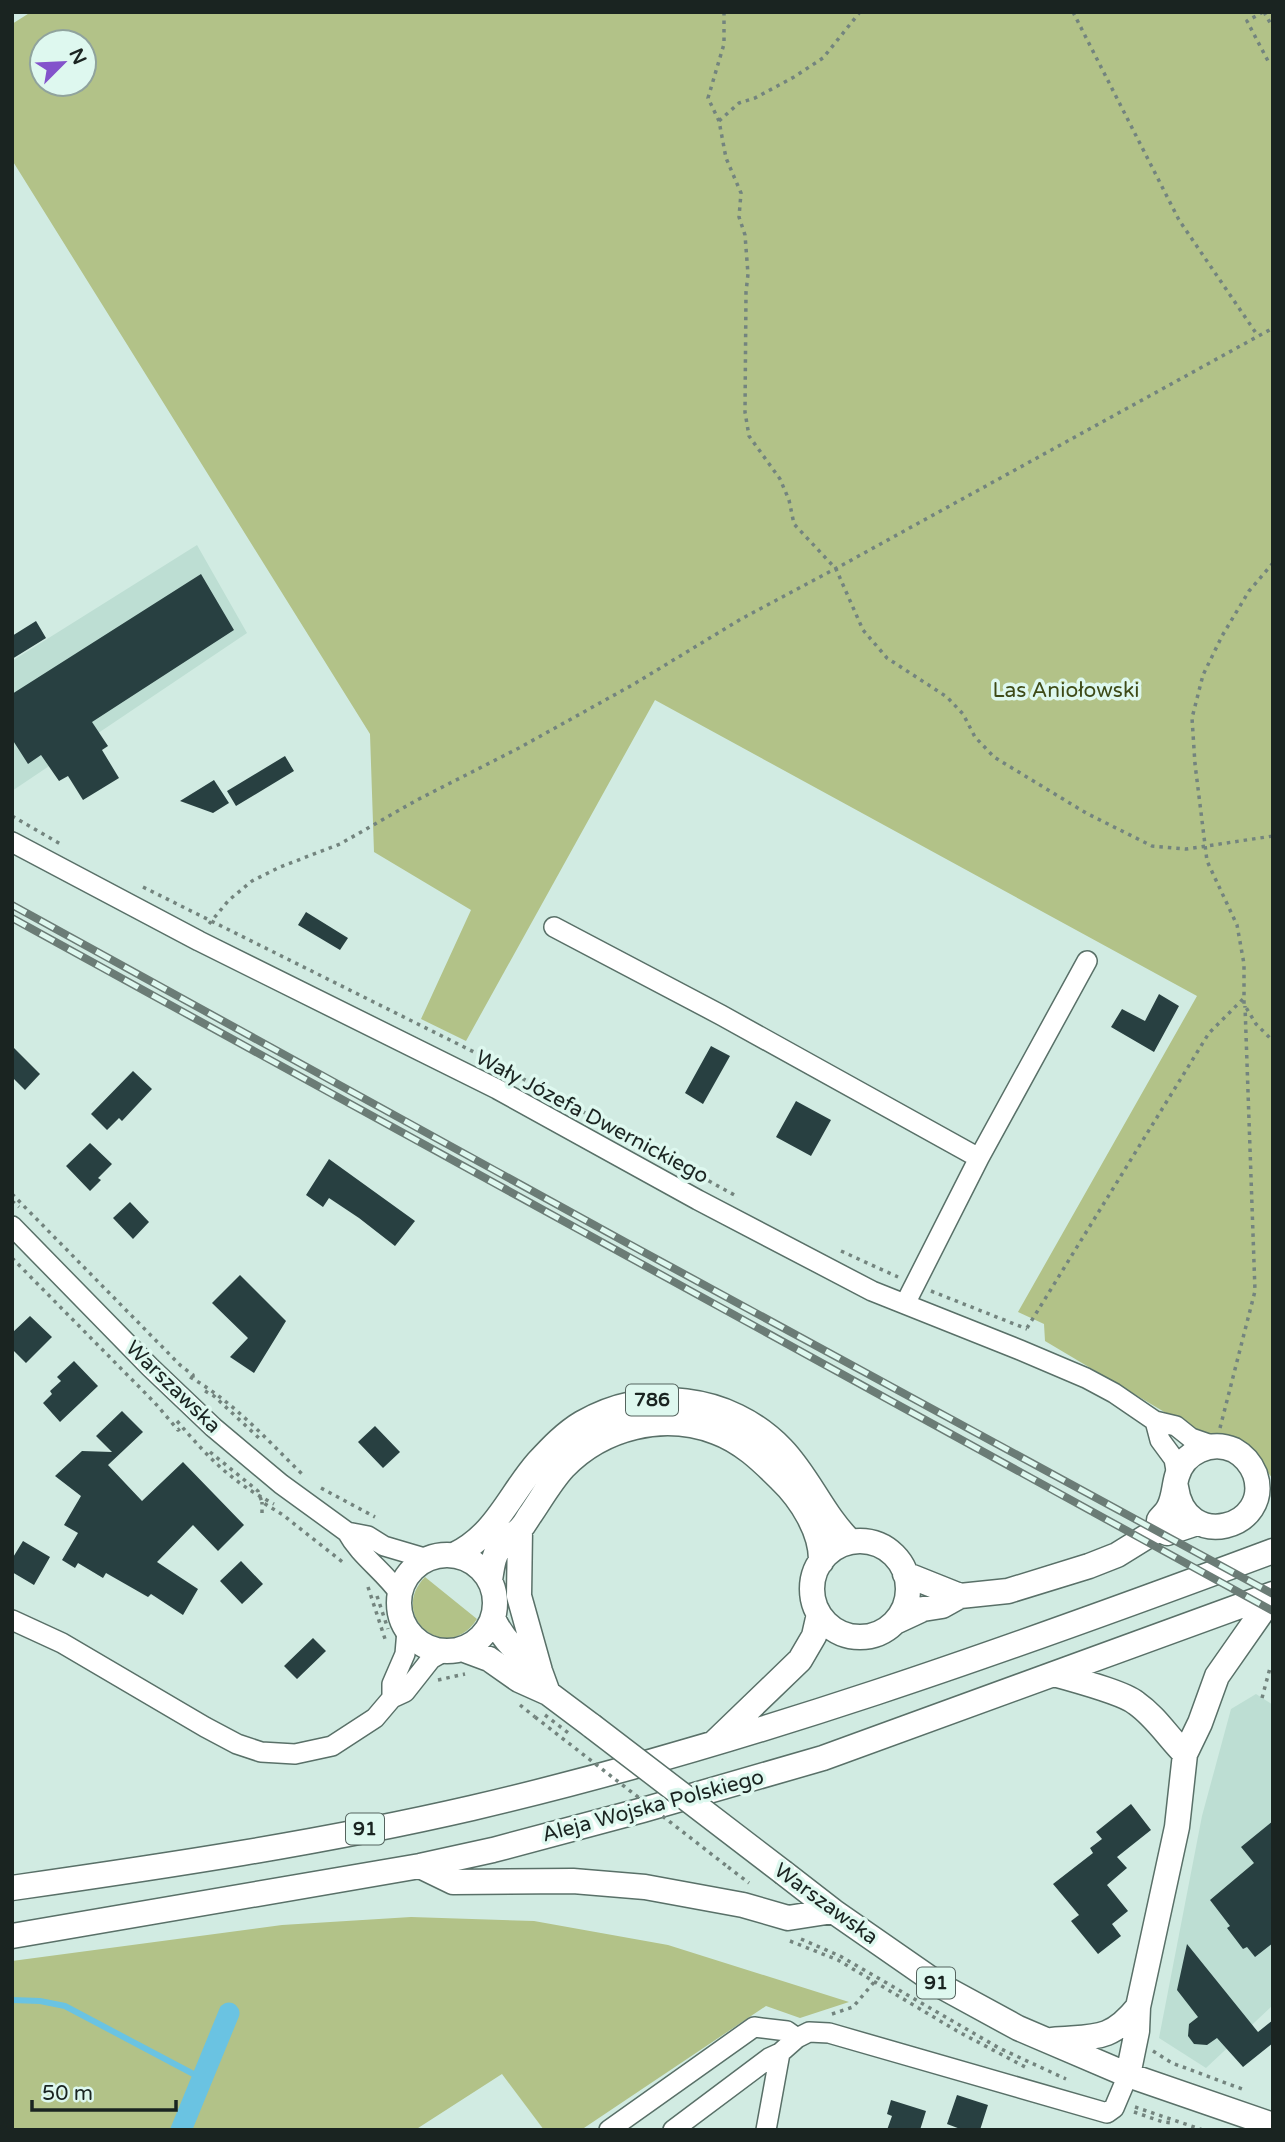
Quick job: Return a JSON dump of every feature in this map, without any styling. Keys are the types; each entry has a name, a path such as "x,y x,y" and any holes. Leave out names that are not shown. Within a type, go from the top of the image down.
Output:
{"main road":[{"name":"786","path":"454,1555 476,1543 553,1445 579,1424 604,1412 654,1400 681,1400 717,1406 761,1430 782,1448 831,1519 851,1542"},
{"path":"490,1580 492,1562 501,1543 520,1529 563,1468 586,1448 609,1435 632,1427 660,1423 688,1425 716,1432 739,1443 785,1484 814,1527 821,1549 821,1562 813,1584 813,1597 819,1614 832,1628 858,1637 872,1636 923,1609 942,1606 960,1596 1007,1591 1089,1566 1117,1555 1159,1529"},
{"path":"1159,1529 1159,1520 1170,1507 1176,1482 1187,1459 1204,1448 1223,1447 1241,1454 1264,1484 1245,1516 1237,1522 1217,1528 1197,1523 1181,1508 1176,1482"},
{"path":"1159,1529 1167,1533 1197,1523"},
{"path":"520,1529 519,1596 544,1682"},
{"path":"821,1562 829,1553 851,1542 878,1545 890,1552 905,1574 907,1599 895,1622"},
{"name":"Aleja Wojska Polskiego","path":"12,1888 252,1852 472,1808 712,1745 793,1721 980,1658 1273,1551"},
{"path":"407,1630 401,1619 400,1594 410,1573 428,1559 441,1555 468,1559 481,1568 490,1580 495,1592 493,1618 481,1637 453,1650"},
{"path":"905,1574 960,1596"},
{"path":"1128,2075 1137,2031 1138,2007 1177,1826 1185,1754 1200,1723 1217,1676 1273,1595"},
{"name":"Aleja Wojska Polskiego","path":"12,1936 420,1866 493,1850 643,1810 823,1758 1273,1595"},
{"path":"712,1745 800,1660 814,1636 819,1614"},
{"name":"Warszawska","path":"493,1618 517,1653 592,1726 833,1911 941,1986 1018,2028 1128,2075 1273,2125"},
{"name":"91","path":"407,1630 424,1644 453,1650"},
{"name":"Warszawska","path":"453,1650 489,1659 519,1681 544,1682"},
{"path":"1055,1674 1133,1701 1155,1718 1185,1754"},
{"path":"420,1866 453,1882 573,1881 645,1886 743,1905 788,1918 833,1911"},
{"path":"1047,2040 1105,2034 1124,2024 1138,2007"}],"street":[{"name":"Wały Józefa Dwernickiego","path":"12,842 200,941 497,1089 698,1200 872,1291 1086,1378 1155,1421 1176,1426 1191,1437 1214,1446"},
{"path":"554,927 979,1157"},
{"path":"905,1304 979,1157 1087,961"},
{"name":"Warszawska","path":"12,1226 150,1367 213,1427 285,1487 347,1532 368,1535 400,1594"},
{"path":"1155,1421 1160,1440 1174,1459 1176,1482"},
{"name":"Warszawska","path":"376,1553 407,1554 428,1559"},
{"path":"12,1620 61,1643 237,1744 261,1752 295,1754 332,1746 375,1718 392,1698 392,1684 431,1659 453,1650"},
{"path":"407,1630 405,1654 410,1671"},
{"path":"610,2130 754,2027 787,2031 797,2038"},
{"path":"673,2130 769,2058 809,2032 829,2033 1102,2112 1111,2111 1128,2075"},
{"path":"766,2130 780,2053"}],"path":[{"path":"724,12 724,44 708,98 719,121 726,158 741,193 739,217 745,235 748,275 745,412 749,436 780,479 789,500 794,524 836,569 863,630 887,658 947,697 963,714 975,737 994,757 1087,813 1152,846 1186,849 1273,836"},
{"path":"719,121 738,103 755,98 823,58 860,12"},
{"path":"1073,12 1178,220 1258,336"},
{"path":"1273,28 1264,12 1247,21 1268,61 1273,58"},
{"path":"200,941 229,900 252,881 340,844 417,800 519,748 634,684 741,619 1273,328"},
{"path":"1214,1446 1255,1291 1244,964 1237,925 1207,861 1192,718 1203,675 1222,636 1249,591 1273,563"},
{"path":"1020,1350 1027,1329 1209,1033 1245,998"},
{"path":"1244,1004 1256,1024 1273,1041"},
{"path":"12,1194 193,1379"},
{"path":"12,1201 166,1358 181,1372 218,1393 309,1482"},
{"path":"12,1258 155,1403 178,1430 184,1426 189,1429 214,1456 258,1491 262,1513"},
{"path":"377,1518 331,1492 317,1489 384,1528 386,1535 358,1576 367,1585 391,1658 430,1681 472,1675"},
{"path":"262,1502 348,1567"},
{"path":"1262,1698 1273,1665"},
{"path":"515,1702 767,1897 766,1912"},
{"path":"783,1938 838,1960 957,2031 1040,2075"},
{"path":"830,2015 853,2007 875,1981"},
{"path":"1195,2071 1246,2091"},
{"path":"1115,2105 1163,2122 1179,2123 1203,2130"}],"shaded area":[{"path":"197,545 247,633 12,791 12,661"},
{"path":"1256,1694 1273,1705 1273,2005 1206,2068 1159,2038 1202,1816 1231,1709"}],"green space":[{"name":"Las Aniołowski","path":"31,12 1273,12 1273,1479 1259,1461 1203,1435 1045,1341 1044,1324 1018,1312 1197,996 655,700 466,1041 421,1019 471,910 374,852 370,734 12,160 12,24"},
{"path":"425,1577 477,1619 465,1632 451,1638 437,1637 417,1620 413,1607 415,1592"},
{"path":"411,1917 534,1921 668,1945 849,2002 800,2018 766,2006 581,2130 544,2130 502,2074 415,2130 12,2130 12,1961 282,1925"}],"building":[{"path":"201,574 234,630 92,722 108,746 102,750 119,778 83,800 68,776 59,781 41,755 28,764 12,739 12,694"},
{"path":"36,621 46,638 12,659 12,636"},
{"path":"285,756 294,771 236,806 227,791"},
{"path":"214,780 229,803 213,813 180,801"},
{"path":"306,912 348,938 340,950 298,925"},
{"path":"1159,994 1179,1006 1154,1052 1111,1027 1122,1009 1145,1021"},
{"path":"12,1046 40,1074 25,1090 12,1077"},
{"path":"711,1046 730,1056 703,1104 685,1093"},
{"path":"133,1071 152,1089 122,1121 119,1118 107,1130 91,1114"},
{"path":"796,1101 831,1120 811,1156 776,1137"},
{"path":"90,1143 112,1164 90,1191 66,1166"},
{"path":"329,1159 415,1221 395,1246 329,1198 323,1207 306,1195"},
{"path":"130,1202 149,1222 133,1239 113,1218"},
{"path":"240,1275 286,1321 254,1373 230,1357 248,1338 212,1303"},
{"path":"30,1316 52,1337 26,1363 12,1349 12,1333"},
{"path":"74,1361 98,1386 60,1422 43,1403 52,1394 50,1391 61,1381 57,1377"},
{"path":"122,1411 143,1432 108,1465 142,1501 183,1462 244,1525 218,1551 193,1525 157,1562 198,1589 183,1615 151,1594 148,1597 106,1573 103,1578 78,1563 75,1568 62,1560 78,1533 64,1525 81,1496 55,1476 82,1451 112,1452 96,1436"},
{"path":"375,1426 400,1452 383,1468 358,1442"},
{"path":"23,1541 50,1557 34,1585 12,1572 12,1559"},
{"path":"241,1561 263,1584 242,1604 220,1581"},
{"path":"313,1638 326,1651 297,1679 284,1666"},
{"path":"1131,1804 1151,1830 1117,1857 1127,1868 1107,1885 1128,1911 1112,1924 1121,1936 1098,1954 1071,1921 1079,1915 1053,1884 1093,1853 1090,1848 1102,1839 1096,1832"},
{"path":"1273,1821 1273,1943 1255,1957 1247,1947 1243,1949 1210,1900 1254,1863 1241,1847"},
{"path":"1187,1944 1258,2032 1273,2020 1273,2043 1243,2067 1217,2038 1207,2045 1194,2044 1188,2036 1189,2024 1198,2017 1177,1990"},
{"path":"957,2095 988,2105 980,2130 963,2130 947,2124"},
{"path":"891,2100 926,2111 920,2130 887,2130 892,2116 887,2114"}],"waterway":[{"path":"12,2000 40,2001 65,2006 201,2078"},
{"path":"181,2130 229,2013"}],"railway":[{"path":"12,905 1273,1594"},
{"path":"12,918 1273,1611"}]}
